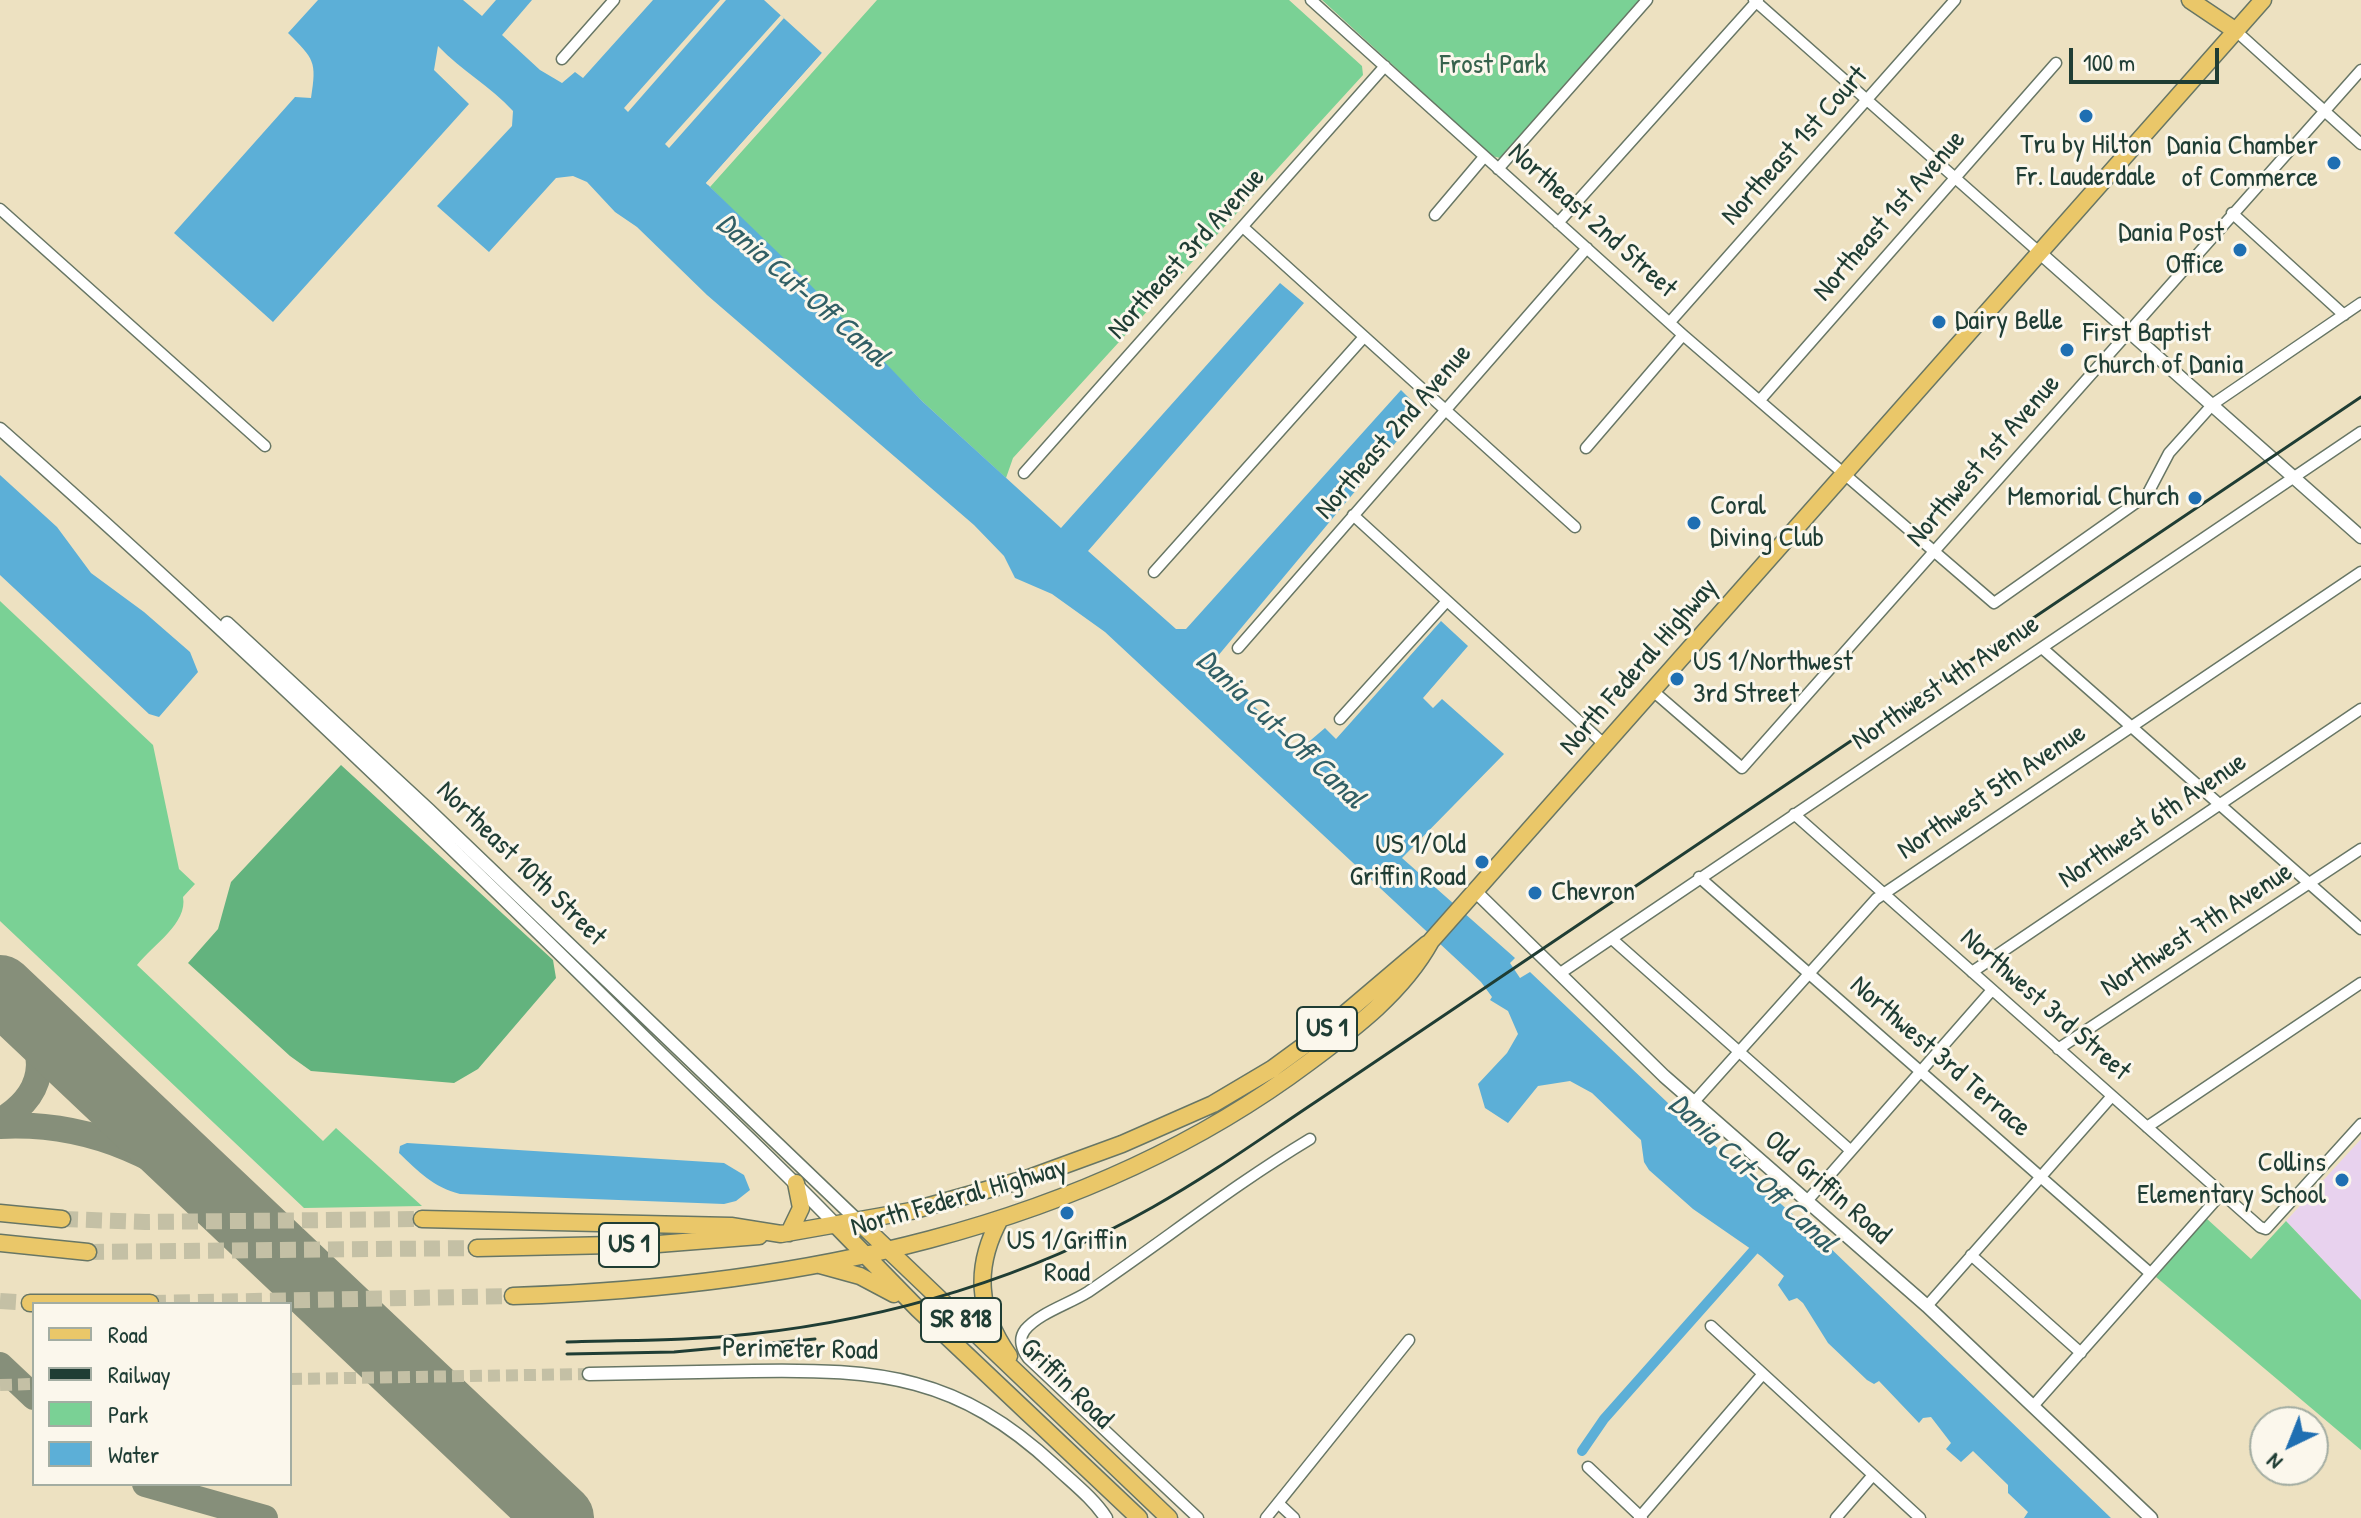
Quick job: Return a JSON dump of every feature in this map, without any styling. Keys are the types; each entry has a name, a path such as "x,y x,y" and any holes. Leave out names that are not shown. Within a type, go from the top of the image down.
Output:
{"main road":[{"path":"2190,0 2236,31"},
{"path":"2210,0 2236,31"},
{"name":"US 1","path":"2236,31 2263,0"},
{"name":"North Federal Highway","path":"477,1248 658,1244 785,1233 858,1221 1029,1178 1122,1144 1213,1104 1302,1049 1431,941 2236,31"},
{"name":"North Federal Highway","path":"513,1296 655,1287 815,1264 1000,1219 1064,1197 1143,1163 1218,1123 1290,1076 1346,1034 1414,972 1431,941"},
{"path":"422,1219 731,1226 785,1233 801,1208 796,1183"},
{"path":"0,1213 62,1219"},
{"path":"1000,1219 983,1256 983,1300 994,1334 1035,1393"},
{"name":"Griffin Road","path":"858,1221 1169,1518"},
{"name":"Griffin Road","path":"836,1225 913,1305 1139,1518"},
{"path":"0,1243 88,1252"},
{"path":"815,1264 860,1276 913,1305"}],"street":[{"path":"562,59 614,0"},
{"name":"Northeast 2nd Street","path":"1311,0 1683,335 1994,603 2147,495 2169,453 2213,404"},
{"path":"1498,169 1647,0"},
{"name":"Northeast 1st Court","path":"1670,322 1955,0"},
{"path":"1558,223 1756,1 2361,537"},
{"path":"2236,31 2361,144"},
{"name":"Northeast 1st Avenue","path":"1760,400 2056,63"},
{"name":"Northeast 3rd Avenue","path":"1024,473 1385,66"},
{"name":"Northwest 1st Avenue","path":"1653,691 1742,768 2361,70"},
{"path":"1435,215 1484,157"},
{"path":"0,209 265,446"},
{"path":"2232,213 2344,315"},
{"path":"1244,228 1575,527"},
{"name":"Northeast 2nd Avenue","path":"1238,648 1587,248"},
{"path":"2213,404 2361,303"},
{"path":"1586,448 1683,335"},
{"path":"1154,572 1364,337"},
{"name":"Northeast 10th Street","path":"0,429 276,666 368,752 836,1225"},
{"name":"Northwest 4th Avenue","path":"1559,974 2361,432"},
{"path":"1353,515 1605,745"},
{"name":"Northeast 10th Street","path":"141,553 858,1221"},
{"name":"Northwest 5th Avenue","path":"1693,1103 1883,895 2361,572"},
{"path":"1340,719 1447,601"},
{"path":"2042,648 2361,929"},
{"name":"Northwest 6th Avenue","path":"1972,972 2361,709"},
{"path":"344,744 368,752"},
{"name":"Northwest 3rd Street","path":"1794,814 2260,1227 2266,1229 2361,1124"},
{"name":"Northwest 7th Avenue","path":"2058,1049 2361,849"},
{"name":"Northwest 3rd Terrace","path":"1699,877 2150,1273"},
{"name":"Old Griffin Road","path":"1475,891 1693,1103 1927,1306 2151,1518"},
{"path":"1612,939 1738,1054 1850,1150"},
{"path":"2147,1127 2361,983"},
{"path":"1807,1201 1992,990"},
{"path":"1927,1306 2112,1096"},
{"path":"1213,1104 1218,1123"},
{"path":"1198,1518 1028,1358 1021,1339 1030,1326 1085,1294 1248,1177 1310,1139"},
{"path":"2034,1405 2222,1193"},
{"path":"1971,1255 2081,1353"},
{"path":"1711,1326 1920,1518"},
{"path":"1266,1518 1409,1340"},
{"name":"Perimeter Road","path":"589,1374 840,1370 907,1380 951,1395 1006,1425 1058,1469 1106,1518"},
{"path":"1588,1467 1640,1517 1762,1375"},
{"path":"1836,1518 1873,1475"},
{"path":"1278,1503 1294,1518"}],"shaded area":[{"name":"Collins Elementary School","path":"2361,1139 2361,1300 2286,1221"}],"green space":[{"path":"877,0 1289,0 1362,66 1363,75 1013,458 1006,478 923,402 710,187"},
{"name":"Frost Park","path":"1322,0 1640,0 1500,158 1492,156"},
{"path":"0,601 153,745 179,869 195,884 183,897 183,907 175,925 137,965 323,1141 336,1128 422,1206 304,1208 0,921"},
{"path":"341,765 553,960 556,978 478,1069 454,1083 311,1071 290,1056 188,963 218,929 231,882"},
{"path":"2206,1218 2251,1259 2286,1221 2361,1300 2361,1450 2329,1423 2329,1406 2309,1406 2156,1277"}],"water":[{"name":"Dania Cut-Off Canal","path":"318,0 463,0 482,16 496,0 532,0 502,35 540,70 562,83 575,72 583,78 653,0 764,0 822,53 706,183 797,271 923,402 1061,528 1280,283 1304,303 1088,551 1176,629 1186,629 1401,390 1422,411 1212,663 1298,751 1325,728 1336,739 1441,621 1468,646 1423,698 1433,708 1442,699 1504,754 1402,858 1515,958 1510,963 1520,978 1530,972 1688,1122 1824,1242 2111,1518 2024,1518 2028,1512 2008,1493 2008,1485 1973,1451 1961,1462 1946,1449 1951,1443 1931,1417 1923,1418 1919,1423 1879,1381 1874,1384 1867,1380 1828,1343 1803,1303 1797,1298 1789,1301 1778,1285 1784,1276 1761,1256 1693,1209 1649,1170 1644,1162 1641,1140 1592,1093 1570,1081 1538,1086 1508,1123 1485,1108 1478,1084 1507,1053 1518,1034 1508,1011 1490,1000 1492,997 1481,982 1105,632 1052,594 1015,578 1004,556 974,525 707,295 637,227 615,212 587,182 573,176 556,178 489,252 437,206 512,126 513,111 438,46 434,70 469,104 273,322 174,233 295,97 311,98 314,76 312,61 288,33"},
{"path":"0,475 57,527 91,573 144,612 190,652 198,672 159,717 149,714 0,575"},
{"path":"407,1143 724,1163 744,1175 750,1190 736,1201 724,1204 460,1194 434,1183 399,1153 400,1146"}],"pier":[{"path":"720,0 726,0 628,112 624,108"},
{"path":"781,15 784,18 669,148 665,144"},
{"path":"822,53 824,55 708,185 706,183"}],"waterway":[{"path":"1582,1451 1604,1419 1753,1251"}],"taxiway":[{"path":"0,1121 17,1109 29,1095 39,1066 32,1035 14,1002"},
{"path":"0,1126 68,1130 128,1148 184,1177 239,1214"},
{"path":"0,1365 32,1395"},
{"path":"498,1458 524,1493 530,1518"},
{"path":"152,1486 265,1518"}],"runway":[{"path":"0,989 560,1518"}],"tunnel":[{"path":"62,1219 145,1222 422,1219"},
{"path":"88,1252 477,1248"},
{"path":"202,1302 513,1296"},
{"path":"0,1301 30,1303"},
{"path":"292,1379 589,1374"},
{"path":"0,1385 32,1384"}],"railway":[{"path":"567,1342 727,1336 855,1318 907,1306 1008,1274 1106,1232 1236,1156 2361,397"},
{"path":"567,1354 674,1352 815,1339"}],"place":[{"name":"Tru by Hilton Fr. Lauderdale","path":"2086,116"},
{"name":"Dania Chamber of Commerce","path":"2334,163"},
{"name":"Dania Post Office","path":"2240,250"},
{"name":"Dairy Belle","path":"1939,322"},
{"name":"First Baptist Church of Dania","path":"2067,350"},
{"name":"Memorial Church","path":"2195,498"},
{"name":"Coral Diving Club","path":"1694,523"},
{"name":"US 1/Northwest 3rd Street","path":"1677,679"},
{"name":"US 1/Old Griffin Road","path":"1482,862"},
{"name":"Chevron","path":"1535,893"},
{"name":"Collins Elementary School","path":"2342,1180"},
{"name":"US 1/Griffin Road","path":"1067,1213"}]}
